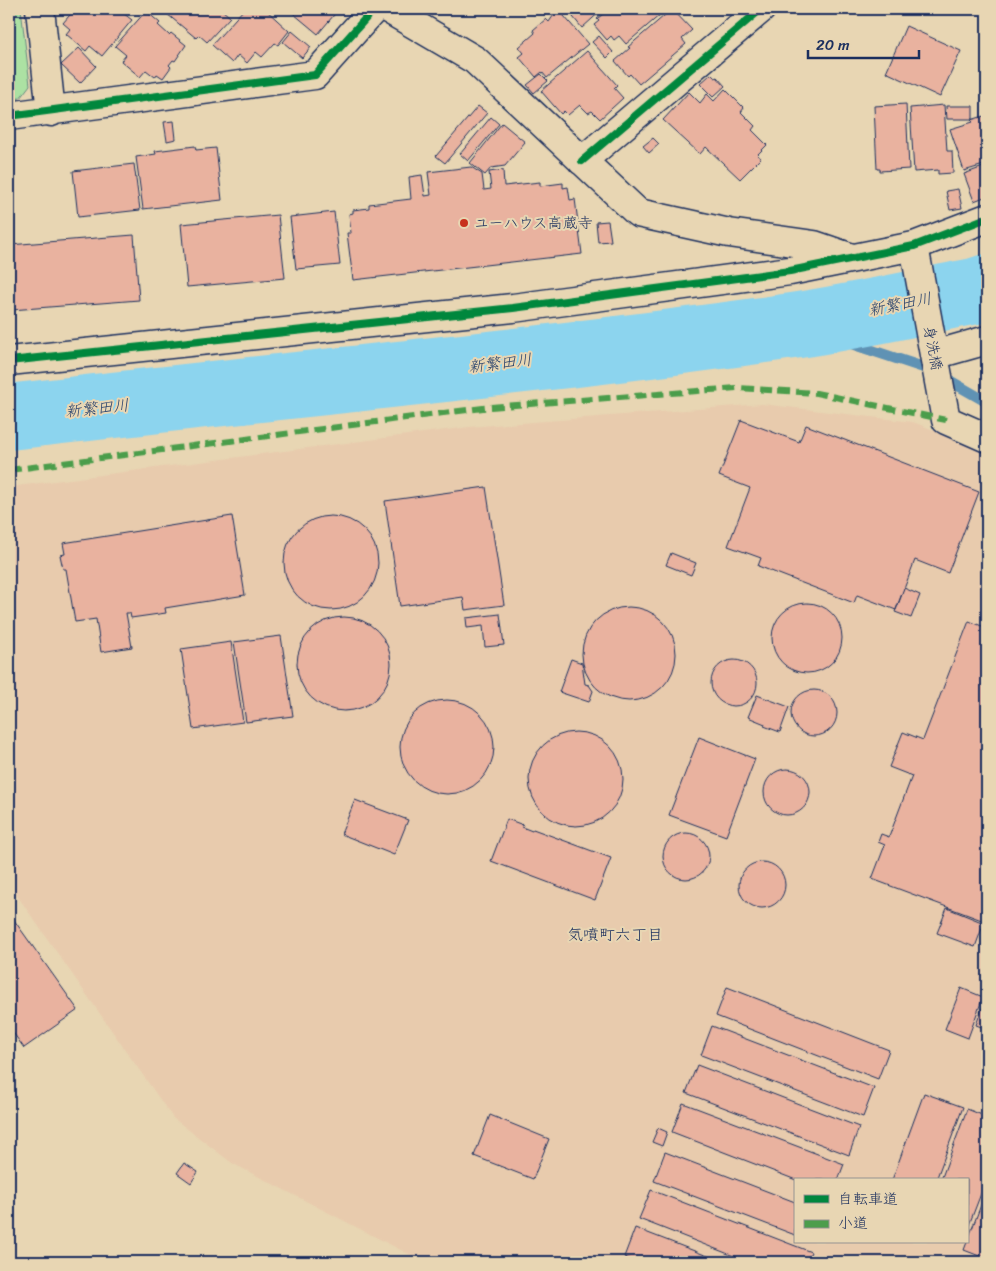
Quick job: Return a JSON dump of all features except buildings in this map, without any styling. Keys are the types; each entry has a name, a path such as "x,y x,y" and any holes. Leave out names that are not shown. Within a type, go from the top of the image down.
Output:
{"street":[{"path":"40,9 51,112"},
{"path":"9,116 51,112 315,75 374,9"},
{"path":"388,9 475,60 638,213 729,233 814,245 853,258"},
{"path":"582,161 761,9"},
{"path":"9,361 513,308 790,271 914,246 987,218"},
{"name":"身洗橋","path":"914,246 946,420 987,438"},
{"path":"934,355 987,340"}],"shaded area":[{"path":"762,404 913,422 987,451 987,1262 424,1262 232,1163 173,1118 9,884 9,487 469,427"}],"green space":[{"path":"9,9 21,9 30,85 20,98 9,99"}],"waterway":[{"name":"新繁田川","path":"9,417 499,363 792,326 975,291 987,287"},
{"path":"795,325 931,370 987,402"}],"marked path":[{"path":"9,470 490,407 737,388 816,393 946,420"}],"cycle path":[{"path":"9,116 315,75 374,9"},
{"path":"582,161 761,9"},
{"path":"9,361 513,308 790,271 914,246 987,218"}],"place":[{"name":"ユーハウス高蔵寺","path":"464,223"}],"district":[{"name":"気噴町六丁目","path":"615,934"}]}
